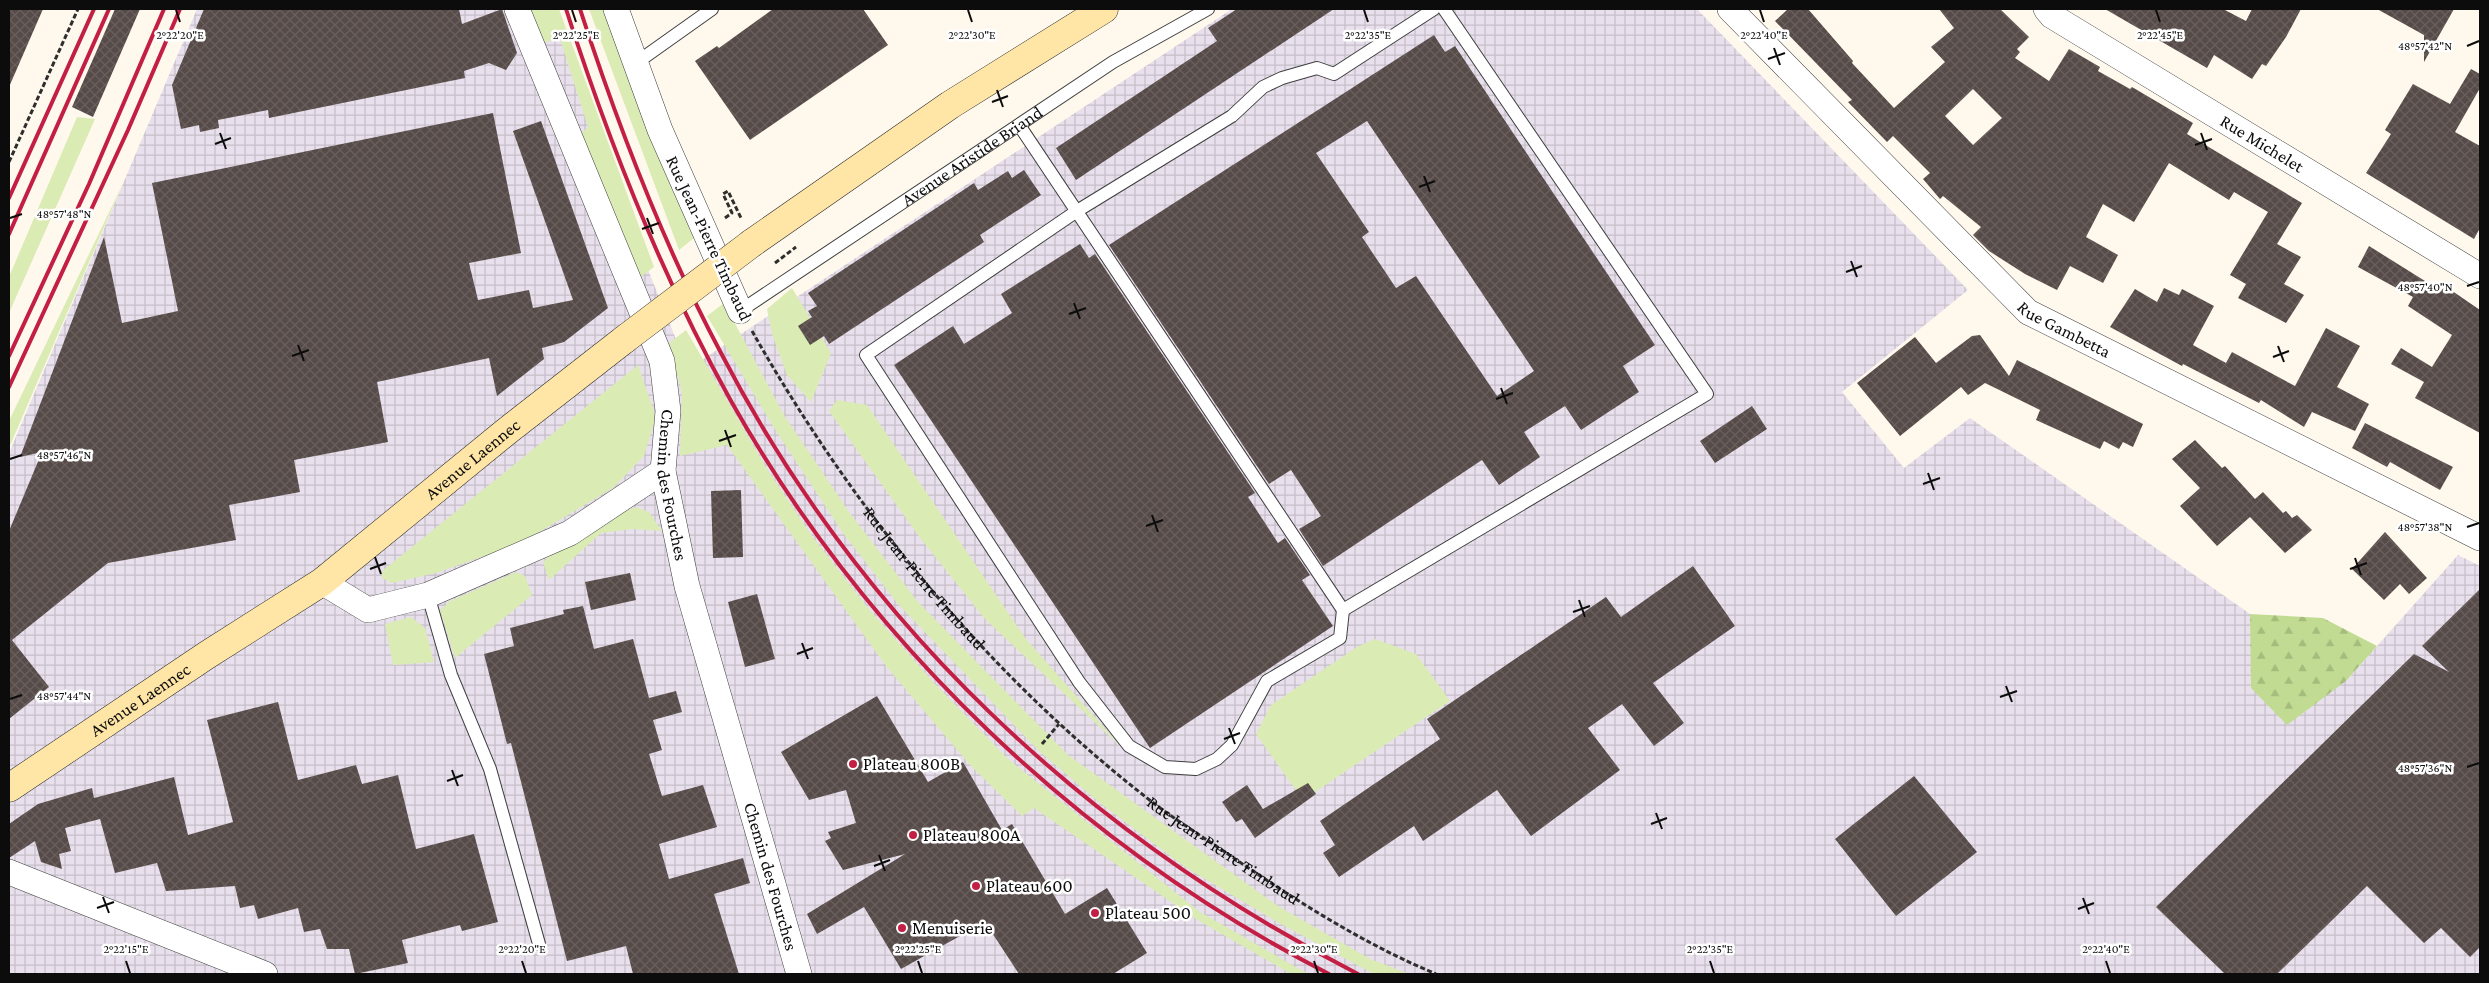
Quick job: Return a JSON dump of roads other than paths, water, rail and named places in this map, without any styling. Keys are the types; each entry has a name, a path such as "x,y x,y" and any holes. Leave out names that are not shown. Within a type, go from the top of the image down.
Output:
{"main road":[{"name":"Avenue Laennec","path":"9,788 207,655 322,582 506,431 752,243 950,105 1104,9"}],"street":[{"name":"Chemin des Fourches","path":"517,9 662,361 668,411 663,471 687,586 799,974"},
{"name":"Rue Jean-Pierre Timbaud","path":"616,9 684,188 740,311"},
{"name":"Rue Gambetta","path":"1730,9 2028,312 2480,538"},
{"name":"Rue Michelet","path":"2046,9 2052,16 2480,276"},
{"path":"322,582 368,610 428,595 570,533 663,471"},
{"path":"9,872 265,974"}],"lane":[{"path":"636,63 712,9"},
{"name":"Avenue Aristide Briand","path":"740,311 1113,62 1208,9"},
{"path":"1019,124 1077,211 1343,610 1340,638 1267,681 1232,745 1217,758 1196,769 1166,767 1129,746 1079,682 866,355 1077,211 1232,116 1263,87 1289,76 1317,68 1334,74 1434,9"},
{"path":"1343,610 1707,394 1444,9"},
{"path":"428,595 451,675 490,769 539,944"}],"railway":[{"path":"9,198 94,9"},
{"path":"9,234 109,9"},
{"path":"9,356 89,184 164,9"},
{"path":"9,387 128,130 180,9"},
{"path":"566,9 619,159 682,306 731,401 786,490 847,575 915,656 989,731 1067,801 1151,865 1238,923 1329,974"},
{"path":"580,9 610,97 643,184 700,312 721,353 778,452 842,545 913,632 991,713 1075,788 1164,857 1259,919 1358,974"}],"place":[{"name":"Plateau 800B","path":"853,764"},
{"name":"Plateau 800A","path":"913,835"},
{"name":"Plateau 600","path":"976,886"},
{"name":"Plateau 500","path":"1095,913"},
{"name":"Menuiserie","path":"902,928"}]}
